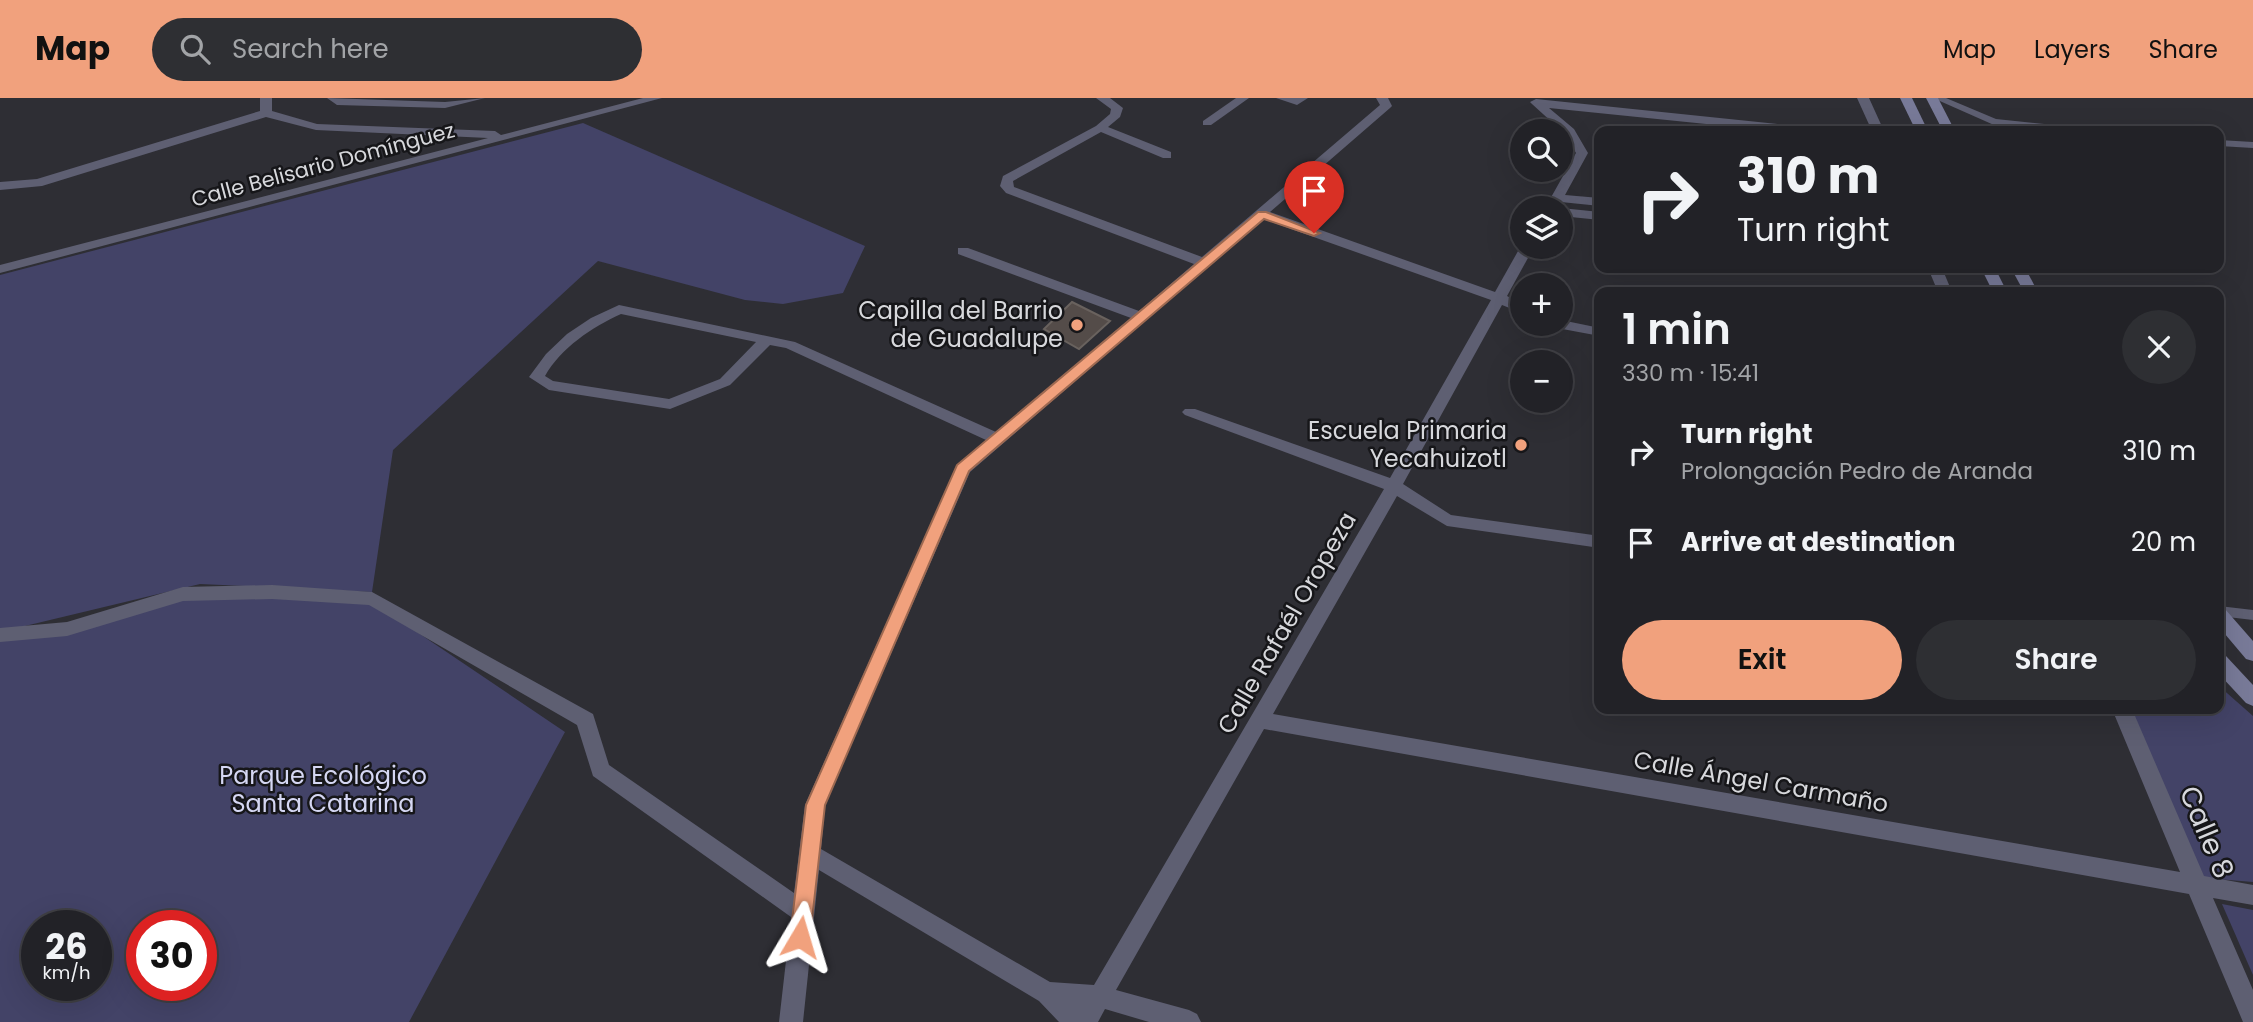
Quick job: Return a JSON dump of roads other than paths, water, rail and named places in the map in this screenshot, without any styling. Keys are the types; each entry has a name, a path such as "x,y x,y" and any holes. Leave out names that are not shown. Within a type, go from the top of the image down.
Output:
{"main road":[{"path":"1906,98 1920,126"},
{"path":"1932,98 1946,126"},
{"path":"2224,618 2253,654"},
{"path":"2224,667 2253,698"}],"street":[{"path":"265,98 266,113"},
{"path":"333,98 337,102 444,105 480,98"},
{"name":"Calle Belisario Domínguez","path":"0,269 656,98"},
{"path":"1102,98 1117,108 1116,115 1100,128 1007,179 1006,186 1010,191 1205,263"},
{"path":"1207,123 1243,98"},
{"path":"1282,98 1297,103 1302,98"},
{"path":"791,1022 815,805 962,469 1386,106 1382,98"},
{"path":"1863,98 1876,126"},
{"path":"1534,100 1762,126"},
{"path":"1534,100 1580,145 1582,153 1561,196"},
{"path":"0,186 38,183 266,113 316,127 513,135"},
{"path":"1100,128 1167,155"},
{"path":"1573,204 1594,203"},
{"path":"1573,210 1594,215"},
{"path":"1262,214 1510,303"},
{"path":"964,251 1142,317"},
{"name":"Calle Rafaél Oropeza","path":"1085,1022 1394,486 1520,259"},
{"path":"766,341 725,382 670,404 550,385 537,377 544,362 601,316 619,309 790,345 998,439"},
{"path":"1573,327 1594,331"},
{"path":"1190,412 1394,486 1447,520 1594,541"},
{"path":"0,635 67,629 183,594 272,592 372,599 586,720 600,770 803,912"},
{"name":"Calle 8","path":"2124,714 2253,1018"},
{"name":"Calle Ángel Carmaño","path":"1259,720 2253,895"},
{"path":"810,854 1047,993 1075,1022"},
{"path":"1047,993 1098,996 1189,1022"}],"lane":[{"path":"1938,98 1994,122 2034,126"},
{"path":"2224,143 2253,145"},
{"path":"2224,612 2253,615"}],"place":[{"name":"Capilla del Barrio de Guadalupe","path":"1077,325"},
{"name":"Escuela Primaria Yecahuizotl","path":"1521,445"}],"park label":[{"name":"Parque Ecológico Santa Catarina","path":"323,790"}]}
